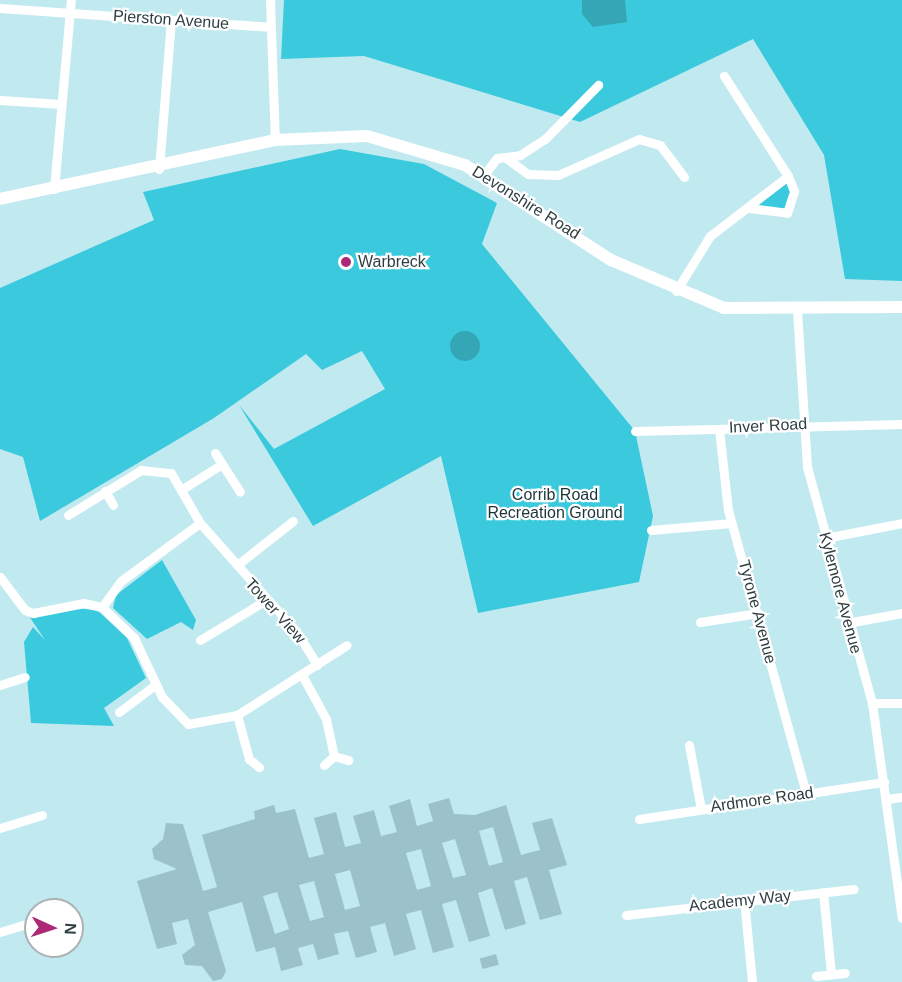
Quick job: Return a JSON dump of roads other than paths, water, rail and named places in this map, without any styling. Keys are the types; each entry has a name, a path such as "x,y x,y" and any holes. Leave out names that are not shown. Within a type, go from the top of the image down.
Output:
{"main road":[{"name":"Devonshire Road","path":"0,199 159,169 276,140 367,136 483,175 611,260 676,291 724,308 797,311 902,307"}],"street":[{"path":"54,189 70,0"},
{"path":"270,0 269,27 276,140"},
{"name":"Pierston Avenue","path":"0,8 269,27"},
{"path":"159,169 171,20"},
{"path":"724,76 788,176 794,191 787,213 749,208"},
{"path":"483,175 492,162 506,158 545,139 598,86"},
{"path":"0,99 61,104"},
{"path":"649,128 648,140 684,177"},
{"path":"506,158 528,174 558,175 618,144 648,140"},
{"path":"676,291 710,236 788,176"},
{"name":"Kylemore Avenue","path":"797,311 807,467 847,623 872,703 899,873 902,918"},
{"name":"Inver Road","path":"635,431 803,424 902,424"},
{"name":"Tyrone Avenue","path":"719,429 723,486 806,794"},
{"path":"215,453 240,492"},
{"path":"184,488 222,464"},
{"name":"Tower View","path":"68,515 148,468 171,473 184,488 200,523 266,600 296,631 317,665"},
{"path":"105,492 113,505"},
{"path":"237,565 293,521"},
{"path":"102,607 121,581 200,523"},
{"path":"651,530 732,523"},
{"path":"825,538 902,523"},
{"path":"0,577 24,610 33,613 78,603 102,607 134,638 155,685 174,714 188,724 237,715 346,645"},
{"path":"200,640 266,600"},
{"path":"700,622 758,613"},
{"path":"847,623 902,613"},
{"path":"302,675 324,712 334,756"},
{"path":"0,685 25,677"},
{"path":"119,712 155,685"},
{"path":"872,703 902,703"},
{"path":"237,715 249,759 259,766"},
{"path":"689,745 701,809"},
{"path":"334,756 348,760"},
{"path":"324,765 334,756"},
{"path":"239,766 249,759"},
{"name":"Ardmore Road","path":"639,819 884,782"},
{"path":"887,799 902,797"},
{"path":"0,828 42,815"},
{"name":"Academy Way","path":"626,915 854,889"},
{"path":"822,892 831,974"},
{"path":"744,900 752,982"},
{"path":"0,932 24,925"},
{"path":"816,976 845,973"}],"place":[{"name":"Warbreck","path":"346,262"}],"park label":[{"name":"Corrib Road Recreation Ground","path":"555,504"}]}
